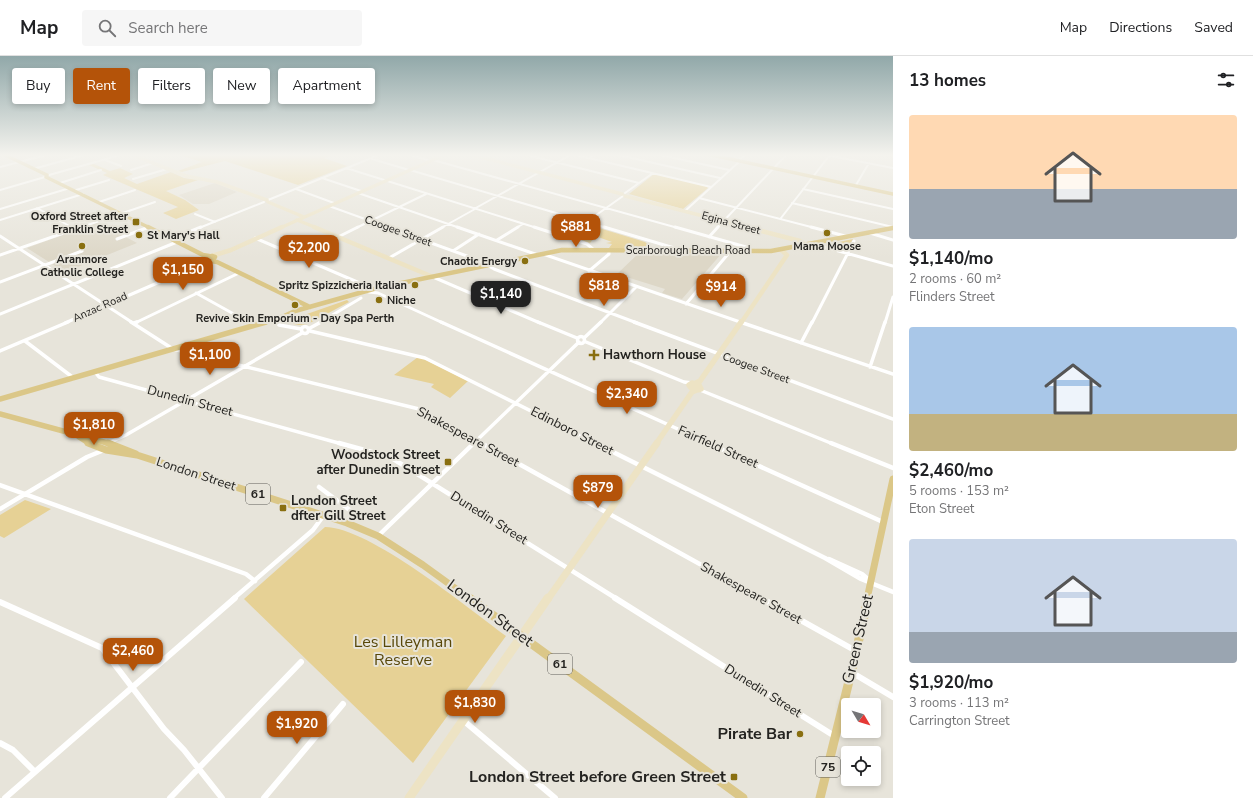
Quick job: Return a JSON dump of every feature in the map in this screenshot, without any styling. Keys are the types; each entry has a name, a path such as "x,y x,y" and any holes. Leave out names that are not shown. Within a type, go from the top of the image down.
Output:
{"main road":[{"path":"72,189 308,308"},
{"path":"871,189 893,194"},
{"name":"Scarborough Beach Road","path":"0,398 25,393 369,291 562,250 781,250 893,228"},
{"name":"Scarborough Beach Road","path":"0,398 25,393"},
{"path":"0,403 9,397"},
{"name":"London Street","path":"0,414 79,437 90,437 122,454 137,455 324,515 378,536 423,565 522,636 743,798"},
{"name":"London Street","path":"79,437 98,446 115,445 128,449 137,455"},
{"name":"Green Street","path":"820,798 856,651 883,522 891,503 893,479"}],"street":[{"path":"0,209 68,189"},
{"path":"76,190 81,189"},
{"path":"234,189 305,216"},
{"path":"172,239 296,189 334,203"},
{"path":"351,189 538,256"},
{"name":"Anzac Road","path":"0,351 368,189"},
{"path":"409,189 566,237 587,244 594,250"},
{"path":"473,189 684,250"},
{"path":"389,258 510,189"},
{"path":"535,189 746,247 751,251"},
{"name":"Egina Street","path":"602,189 800,241 806,245"},
{"path":"566,237 631,189"},
{"path":"685,211 709,189"},
{"path":"709,237 755,189"},
{"path":"781,218 803,189 893,209"},
{"path":"98,202 134,190"},
{"path":"0,220 83,194"},
{"path":"338,237 426,194"},
{"path":"699,198 781,218 849,237"},
{"path":"0,255 155,202"},
{"path":"792,203 893,228"},
{"name":"Coogee Street","path":"329,206 453,251 719,354 893,419"},
{"path":"37,208 74,229"},
{"path":"195,214 215,222"},
{"path":"296,220 389,258 578,340 585,340 893,468"},
{"path":"497,240 523,224"},
{"path":"117,239 149,227"},
{"path":"870,233 893,240"},
{"path":"453,251 479,234"},
{"name":"Shakespeare Street","path":"0,236 174,349 245,365 419,409 856,651"},
{"name":"Fairfield Street","path":"256,238 377,290 550,371 883,522"},
{"path":"801,343 854,241"},
{"path":"0,314 177,242"},
{"path":"813,244 893,266"},
{"path":"589,271 609,254 609,250"},
{"path":"410,798 607,513 741,323 787,255 781,250"},
{"path":"686,304 728,254 726,251"},
{"path":"0,282 82,252"},
{"path":"543,254 893,374"},
{"path":"134,323 239,272"},
{"name":"Fairfield Street","path":"362,284 369,291"},
{"path":"585,340 610,312 636,287"},
{"path":"196,293 250,322 252,325"},
{"path":"870,367 893,297"},
{"path":"0,509 302,331 305,327 310,329 361,298"},
{"path":"274,319 280,324 302,331"},
{"name":"Edinboro Street","path":"310,329 425,358 825,558 861,579 893,592"},
{"path":"25,340 71,376 72,379"},
{"path":"378,536 550,371 578,340"},
{"path":"102,370 102,374 106,378"},
{"name":"Dunedin Street","path":"95,372 99,377 185,399 386,455 569,568 836,737"},
{"path":"115,445 126,435"},
{"path":"87,457 98,446"},
{"path":"0,485 246,574 255,581"},
{"path":"319,487 351,511 352,514 347,523"},
{"path":"5,798 313,530 324,515"},
{"path":"0,602 102,648 164,729 222,798"},
{"path":"170,798 301,662"},
{"path":"851,672 893,696"},
{"path":"264,798 343,704"},
{"path":"464,721 555,798"},
{"path":"0,743 13,750 35,772"}],"shaded area":[{"path":"198,189 229,189 237,192 209,204 193,204 179,195"},
{"name":"Aranmore Catholic College","path":"98,222 137,243 65,272 52,264 84,251 81,250 49,262 27,248"},
{"path":"640,252 722,253 682,299 662,293 665,289 617,274"}],"green space":[{"path":"135,189 173,189 166,191 185,200 199,210 176,219 163,213 178,207"},
{"path":"636,189 707,189 683,209 629,194"},
{"path":"589,225 645,242 653,248 609,248 612,244 606,243 612,242 598,237 594,238 590,243 573,237"},
{"path":"853,239 846,251 825,245"},
{"path":"347,300 349,302 308,324 299,325 284,322"},
{"path":"418,357 468,381 450,398 431,387 434,384 394,375"},
{"path":"25,500 51,509 4,538 0,536 0,515"},
{"name":"Les Lilleyman Reserve","path":"325,527 344,531 366,540 392,554 444,589 506,636 413,763 244,599"}],"place":[{"name":"Oxford Street after Franklin Street","path":"136,222"},
{"name":"Mama Moose","path":"827,233"},
{"name":"St Mary's Hall","path":"139,235"},
{"name":"Aranmore Catholic College","path":"82,246"},
{"name":"Chaotic Energy","path":"525,261"},
{"name":"Spritz Spizzicheria Italian","path":"415,285"},
{"name":"Niche","path":"379,300"},
{"name":"Revive Skin Emporium - Day Spa Perth","path":"295,305"},
{"name":"Hawthorn House","path":"594,355"},
{"name":"Woodstock Street after Dunedin Street","path":"448,462"},
{"name":"London Street dfter Gill Street","path":"283,508"},
{"name":"Pirate Bar","path":"800,734"},
{"name":"London Street before Green Street","path":"734,777"}]}
